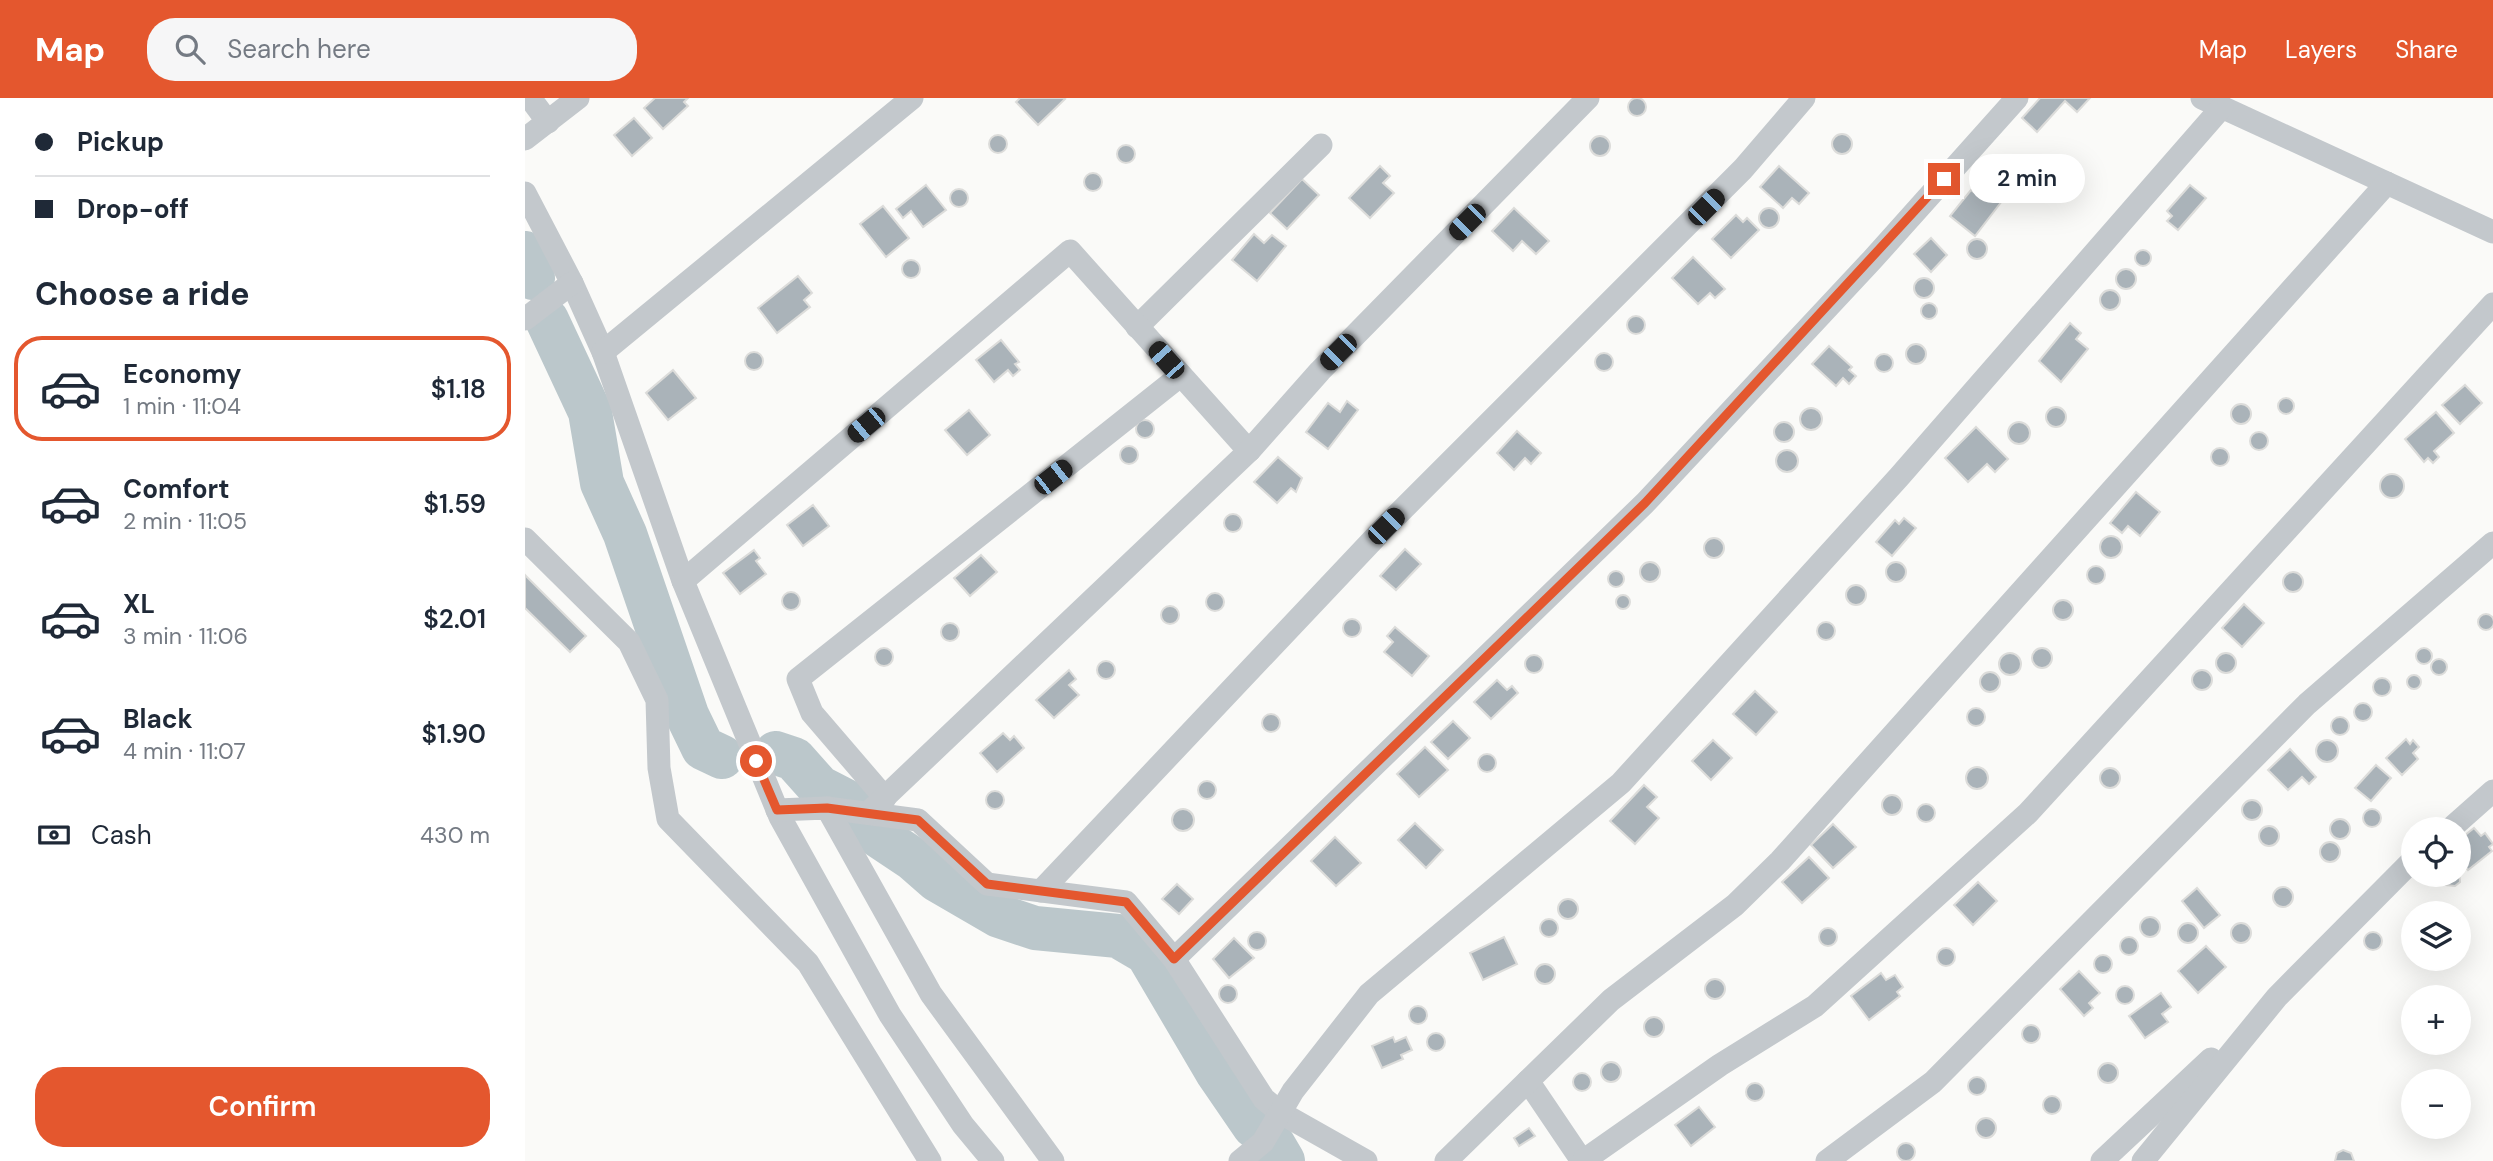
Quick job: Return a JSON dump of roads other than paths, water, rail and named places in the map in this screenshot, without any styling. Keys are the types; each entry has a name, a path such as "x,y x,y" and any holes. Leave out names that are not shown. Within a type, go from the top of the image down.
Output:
{"street":[{"path":"530,98 548,122"},
{"path":"525,139 578,98"},
{"path":"603,352 912,98"},
{"path":"867,813 1249,451 1320,371 1588,98"},
{"path":"1041,891 1386,526 1743,169 1804,98"},
{"path":"1174,959 1645,503 1872,260 2017,98"},
{"path":"1240,1161 1265,1152 1293,1091 1369,994 1621,783 1899,477 2212,103 2493,232"},
{"path":"1137,327 1321,145"},
{"path":"1446,1161 1611,1000 1735,905 1780,861 2387,183"},
{"path":"525,193 572,283 603,352 683,581 777,810 890,1015 963,1125 993,1161"},
{"path":"683,581 1070,251 1249,451"},
{"path":"525,320 572,283"},
{"path":"1528,1081 1582,1161 1720,1065 1815,1006 2028,813 2493,304"},
{"path":"885,798 812,713 798,679 1181,376"},
{"path":"525,539 629,642 657,700 659,768 668,819 808,963 930,1161"},
{"path":"1827,1161 1933,1082 2307,704 2493,543"},
{"path":"2464,817 2493,791"},
{"path":"777,810 827,808 918,820 987,884 1126,902 1174,959 1264,1099 1281,1113 1366,1161"},
{"path":"827,808 931,994 1053,1161"},
{"path":"2102,1161 2277,997 2401,872"},
{"path":"2143,1161 2277,997"}],"waterway":[{"path":"525,253 533,278"},
{"path":"547,320 590,412 602,483 625,534 687,715 703,748 722,757"},
{"path":"776,753 794,759 819,787 852,804"},
{"path":"865,827 913,859 937,880 999,916 1035,928 1118,936 1147,953 1217,1072 1254,1126"},
{"path":"1273,1144 1283,1161"}]}
